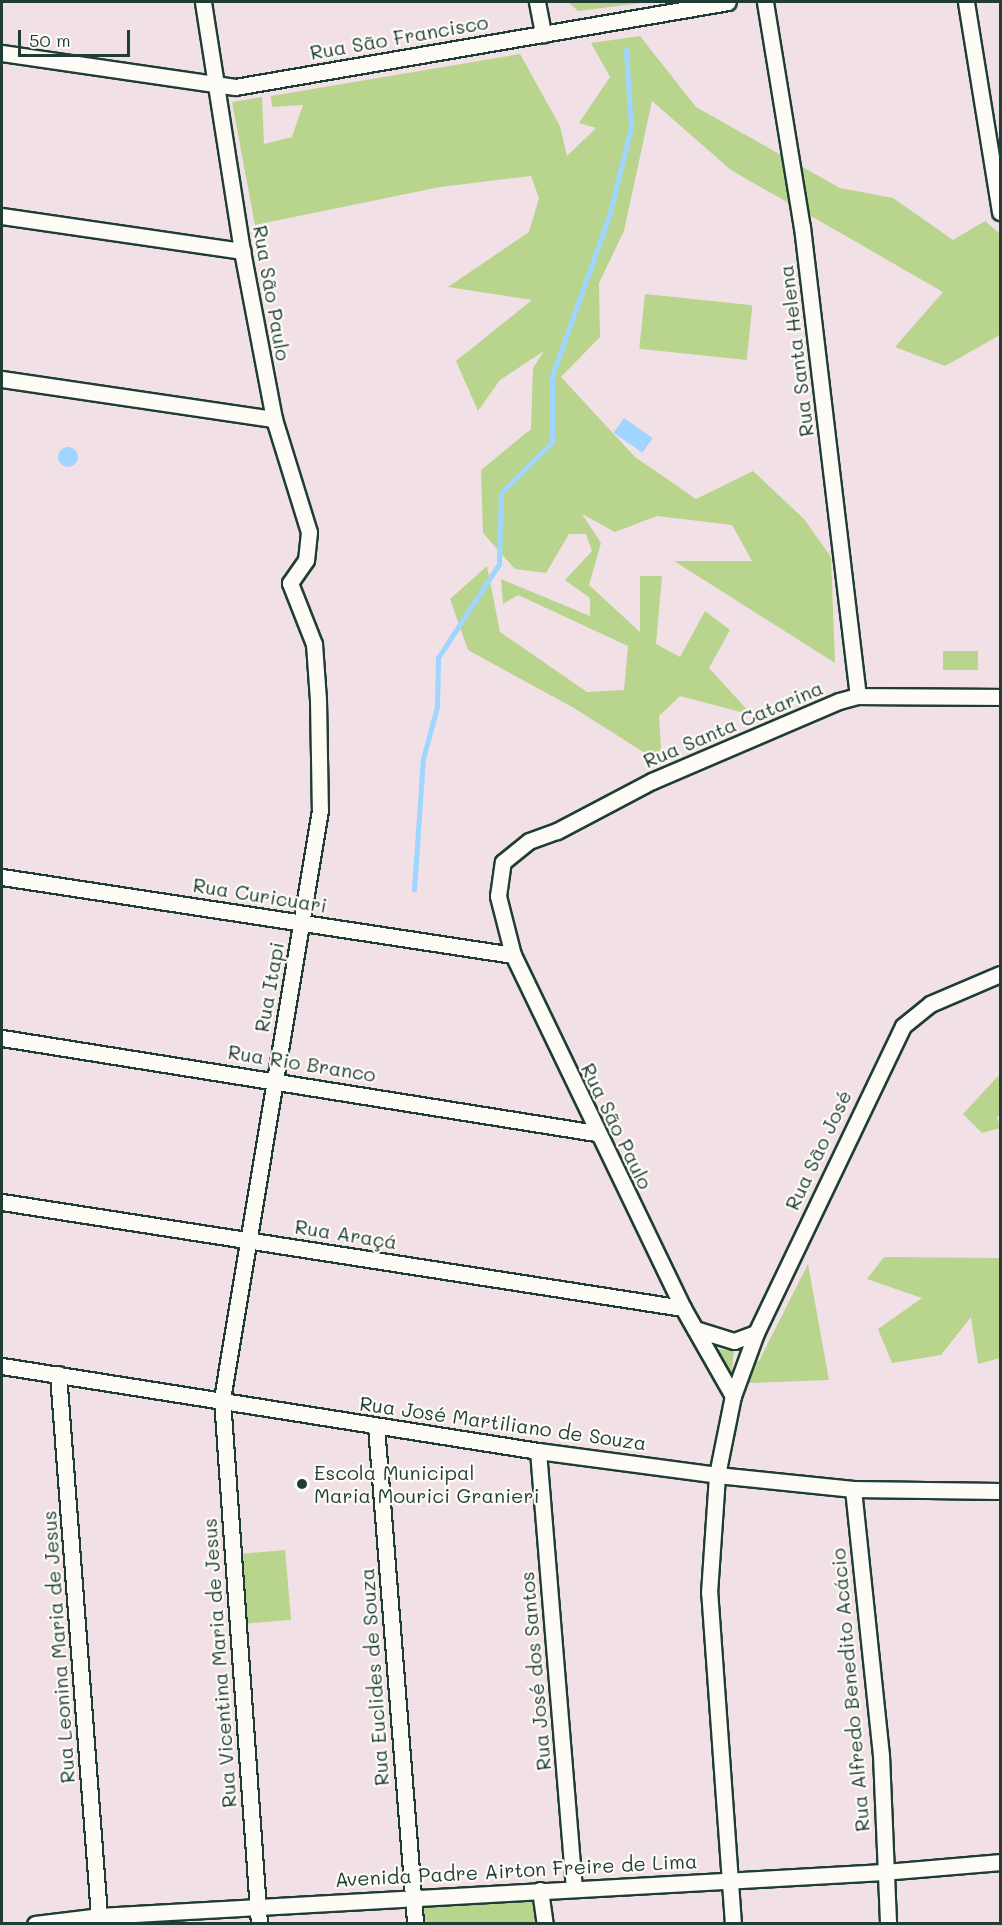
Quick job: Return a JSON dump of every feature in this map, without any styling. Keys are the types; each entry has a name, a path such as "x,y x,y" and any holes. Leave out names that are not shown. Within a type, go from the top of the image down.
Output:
{"street":[{"name":"Rua São Paulo","path":"203,2 218,86 242,251 274,419 309,532 306,560 290,584"},
{"path":"537,2 543,34"},
{"name":"Rua São Francisco","path":"2,53 235,87 728,2"},
{"name":"Rua Santa Helena","path":"765,2 802,226 858,696"},
{"path":"966,2 1000,212"},
{"path":"2,216 242,251"},
{"path":"2,379 274,419"},
{"name":"Rua Itapi","path":"222,1399 320,810 318,700 314,644 290,584"},
{"name":"Rua Santa Catarina","path":"502,862 529,841 557,831 652,781 858,696 1000,697"},
{"name":"Rua São Paulo","path":"502,862 498,896 513,955 596,1133 683,1308 733,1396"},
{"name":"Rua Curicuari","path":"2,877 513,955"},
{"name":"Rua São José","path":"733,1923 727,1879 709,1593 717,1475 733,1396 756,1333 903,1026 930,1004 1000,974"},
{"name":"Rua Rio Branco","path":"2,1038 275,1079 596,1133"},
{"name":"Rua Araçá","path":"2,1202 683,1308"},
{"path":"695,1329 734,1341 756,1333"},
{"name":"Rua José Martiliano de Souza","path":"2,1366 222,1399 538,1451 717,1475 853,1489 1000,1491"},
{"name":"Rua Leonina Maria de Jesus","path":"58,1374 99,1916"},
{"name":"Rua Vicentina Maria de Jesus","path":"222,1399 259,1923"},
{"name":"Rua Euclides de Souza","path":"376,1426 414,1923"},
{"name":"Rua José dos Santos","path":"538,1451 574,1888"},
{"name":"Rua Alfredo Benedito Acácio","path":"853,1489 880,1755 888,1923"},
{"name":"Avenida Padre Airton Freire de Lima","path":"35,1923 99,1916 884,1872 1000,1862"},
{"path":"540,1890 545,1923"}],"green space":[{"path":"568,2 649,2 578,11"},
{"path":"640,36 696,107 840,188 893,198 953,240 985,221 1000,234 1000,335 945,366 895,347 943,292 731,170 652,101 624,231 599,283 600,337 561,377 635,457 696,499 753,471 804,519 831,557 835,663 674,561 752,561 732,525 657,516 615,532 582,514 601,543 589,585 640,632 640,576 662,576 656,644 680,657 705,611 730,630 709,668 752,715 680,696 659,716 662,764 574,708 468,650 450,599 487,566 500,632 587,692 624,690 628,646 518,595 503,604 501,579 590,616 590,598 565,580 592,551 586,534 569,534 546,573 515,569 483,533 481,470 531,429 533,368 544,351 500,380 478,411 456,361 532,300 448,287 529,232 539,198 531,176 440,187 255,225 232,102 262,97 264,144 292,137 303,105 272,107 271,96 520,54 560,126 567,156 596,128 579,123 610,77 591,43"},
{"path":"645,294 752,305 747,360 639,349"},
{"path":"943,651 978,651 978,670 943,670"},
{"path":"1000,1074 1000,1115 997,1117 1000,1128 982,1133 963,1114"},
{"path":"884,1257 1000,1258 1000,1358 978,1364 971,1317 941,1355 892,1363 878,1329 922,1298 867,1279"},
{"path":"808,1264 829,1380 749,1383 728,1371 716,1349 734,1350 732,1369 759,1361"},
{"path":"285,1550 291,1620 245,1624 239,1554"},
{"path":"534,1897 537,1923 421,1923 418,1906"}],"water":[{"path":"624,418 653,438 642,453 614,433"},
{"path":"68,447 75,450 78,457 75,464 68,467 61,464 58,457 61,450"}],"waterway":[{"path":"414,890 423,759 437,707 438,658 499,564 501,493 552,442 552,376 609,216 631,127 626,50"}],"place":[{"name":"Escola Municipal Maria Mourici Granieri","path":"302,1484"}]}
